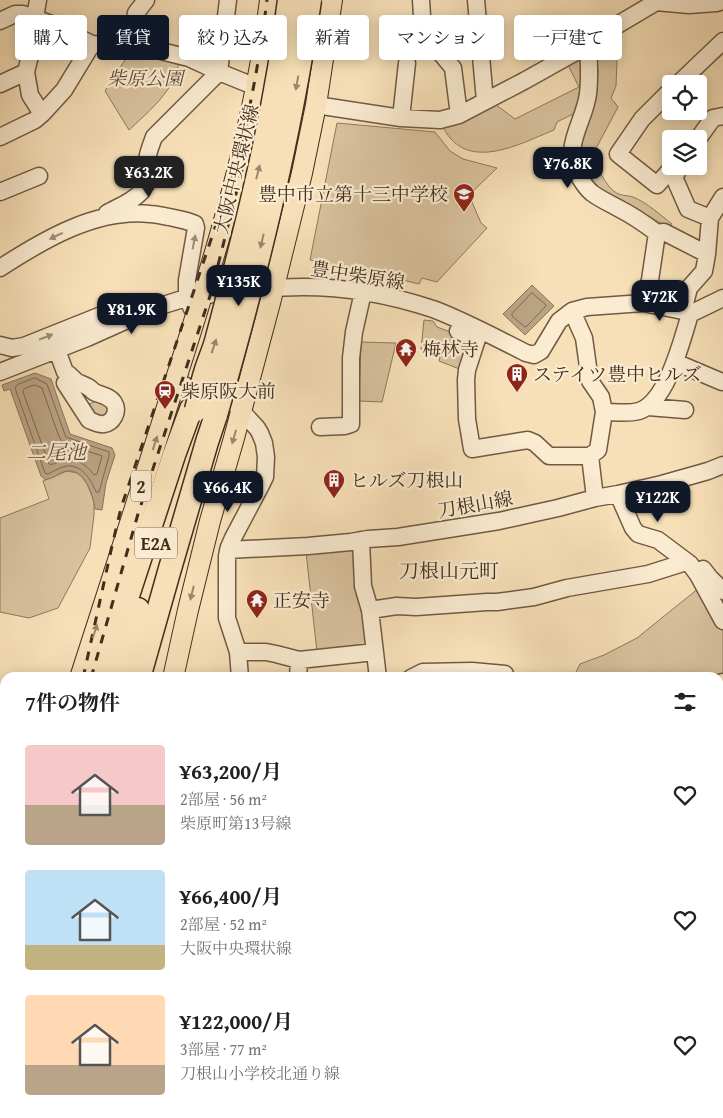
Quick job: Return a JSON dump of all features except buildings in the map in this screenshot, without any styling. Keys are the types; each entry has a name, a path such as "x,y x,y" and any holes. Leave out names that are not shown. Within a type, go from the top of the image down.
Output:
{"highway":[{"name":"E2A","path":"142,672 182,528 201,411 205,374 215,344 262,154 276,83 289,0"},
{"name":"E2A","path":"121,672 160,528 201,411 244,314 296,90 310,0"},
{"path":"103,672 174,454 201,411"},
{"path":"153,672 182,528"}],"main road":[{"name":"大阪中央環状線","path":"82,672 194,324 195,296 235,183 256,87 270,0"},
{"path":"175,672 210,521 241,410 302,172 316,105 332,0"}],"street":[{"path":"37,15 38,0"},
{"path":"136,15 146,0"},
{"path":"99,218 128,202 142,191 148,151 154,137 220,72 228,0"},
{"path":"422,0 423,32 454,68 459,115"},
{"path":"476,0 485,101"},
{"path":"622,22 656,2 690,5 723,1"},
{"path":"0,21 15,14 27,15"},
{"path":"687,75 723,41"},
{"path":"87,42 97,44"},
{"path":"0,137 36,120 42,114 64,90 92,44"},
{"path":"169,53 189,58 256,87"},
{"path":"28,60 26,72 30,95 42,114"},
{"path":"316,105 401,118 440,120 459,115 560,60"},
{"path":"589,60 588,95 572,144 571,156 575,171 590,191 600,198 646,224 657,233 664,232 707,254"},
{"path":"401,118 407,63"},
{"path":"0,84 26,72"},
{"path":"662,99 642,119 618,154 657,185 666,175"},
{"path":"704,130 713,118 723,116"},
{"path":"679,175 688,209 710,218"},
{"path":"0,192 38,176"},
{"path":"604,412 638,411 648,406 660,394 675,362 686,312 689,288 704,271 710,218 723,197"},
{"path":"0,268 17,256 52,237 91,220 115,215 150,214 195,224 195,236 187,280 195,296"},
{"path":"643,303 650,280 657,233"},
{"name":"豊中柴原線","path":"0,372 87,338 146,311 195,296 306,286 363,292 432,309 473,326 526,354 534,355 541,351 559,321 572,311"},
{"path":"320,427 351,424 351,358 354,332 363,292"},
{"path":"432,309 444,325 477,338 467,370 466,380 467,419 472,449 528,440 535,443 549,456 590,456 598,450 604,412 601,397 590,381 584,338 572,311 587,307 643,303 686,312 723,298"},
{"path":"0,345 12,348 24,346 104,314 122,322"},
{"path":"57,350 65,378 67,394 75,415 81,423 90,427 101,430 112,429 118,423 123,411 121,400 114,393 94,386 88,387"},
{"path":"675,362 722,382"},
{"path":"70,374 79,383 112,400 116,407 115,414 109,422 102,424 89,420 65,378 70,374"},
{"path":"175,382 231,401 256,428 263,438 266,451 266,468 263,481 228,550 227,618 238,652 240,672"},
{"path":"82,409 85,402 103,396"},
{"path":"648,406 685,410"},
{"path":"590,456 595,498"},
{"name":"刀根山線","path":"228,550 308,546 408,536 499,522 595,498 662,484 723,465"},
{"path":"618,494 633,528 638,534 658,540 688,563 698,575 723,622"},
{"path":"361,540 363,586 370,610 377,672"},
{"path":"370,610 397,606 416,607 497,602 534,597 567,588 648,574 693,560 723,592"},
{"path":"238,652 271,653 299,660 375,652"},
{"path":"298,672 299,660"},
{"path":"423,672 483,672"}],"green space":[{"name":"柴原公園","path":"169,57 181,60 172,82 164,95 129,130 105,91 125,60 169,60"},
{"path":"575,60 585,62 579,111 557,122 554,130 501,150 474,152 462,147 451,139 442,126 495,104 515,119 579,87 567,63"},
{"path":"597,60 617,60 616,86 611,98 618,107 592,156 604,180 611,189 621,195 633,197 649,206 672,224 669,228 598,187 591,181 582,167 578,148 596,87 598,72"},
{"path":"337,123 435,132 450,151 463,159 497,168 469,195 481,223 487,228 437,282 422,278 419,284 310,260"},
{"path":"424,320 433,321 437,327 470,339 462,370 439,361 440,357 421,349"},
{"path":"361,342 396,343 382,402 359,401"},
{"path":"102,399 112,411 101,420 87,406"},
{"path":"67,471 77,473 82,477 94,501 90,548 58,608 29,618 0,612 0,518 49,499 43,481"},
{"path":"354,548 368,647 317,652 306,552"},
{"path":"699,588 723,631 723,672 576,672 580,664 604,655 637,638"}],"water":[{"path":"532,285 554,306 525,335 503,314"},
{"name":"二尾池","path":"35,373 51,379 70,434 112,448 115,455 106,483 102,510 95,509 87,484 83,478 73,471 66,471 46,479 43,479 41,476 10,389 4,391 2,385"}],"railway":[{"path":"84,672 121,508 235,168 254,84 267,0"},
{"path":"93,672 138,514 211,293 247,150"}],"place":[{"name":"豊中市立第十三中学校","path":"464,213"},
{"name":"梅林寺","path":"406,368"},
{"name":"ステイツ豊中ヒルズ","path":"517,393"},
{"name":"柴原阪大前","path":"165,410"},
{"name":"ヒルズ刀根山","path":"334,499"},
{"name":"正安寺","path":"257,619"}],"district":[{"name":"刀根山元町","path":"449,570"}]}
